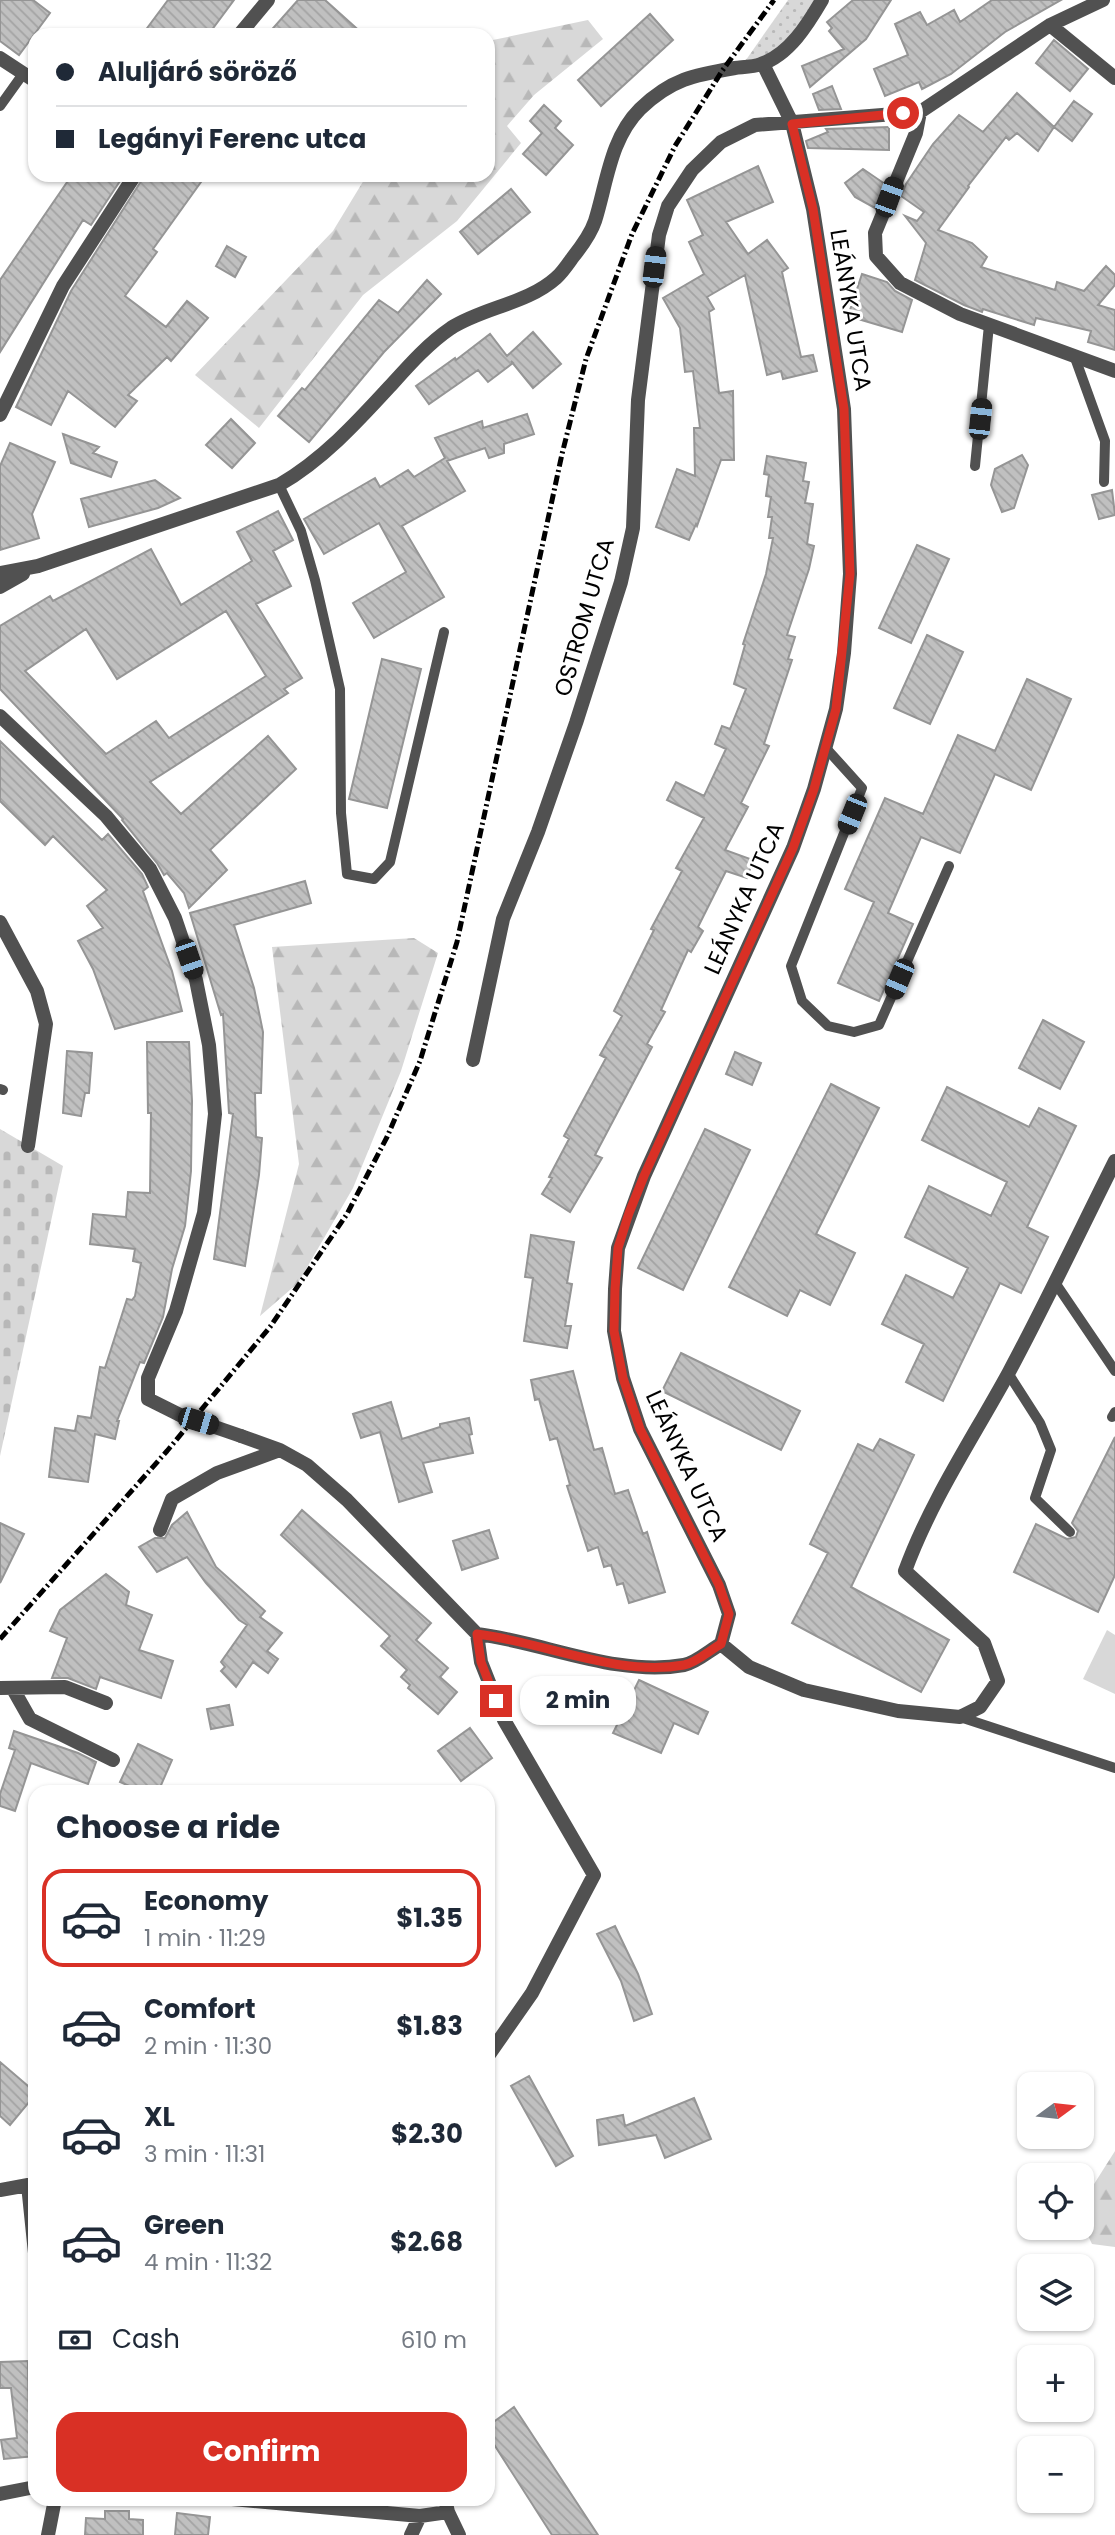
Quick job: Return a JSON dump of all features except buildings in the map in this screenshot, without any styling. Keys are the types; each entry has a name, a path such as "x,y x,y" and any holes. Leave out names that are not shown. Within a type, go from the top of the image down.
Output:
{"street":[{"path":"245,28 268,0"},
{"path":"0,573 37,566 279,485 322,456 424,349 450,328 475,315 524,297 556,278 575,256 594,224 612,155 627,124 640,109 672,84 694,75 763,64 790,46 822,0"},
{"path":"1104,0 1050,25 920,112 916,133 875,233 876,256 900,283 960,314 1115,370"},
{"path":"1050,25 1115,78"},
{"path":"0,58 28,77"},
{"name":"LEÁNYKA UTCA","path":"721,1644 729,1614 719,1585 640,1429 623,1378 614,1331 618,1248 644,1176 793,848 836,709 850,574 844,409 813,209 792,124 763,64"},
{"name":"OSTROM UTCA","path":"472,1060 503,919 538,832 576,723 621,582 634,528 638,400 659,234 668,206 692,170 721,142 755,125 920,112"},
{"path":"0,415 63,286 130,182"},
{"path":"0,587 37,566"},
{"path":"0,716 106,816 150,869 175,918 197,980 208,1045 215,1114 204,1213 176,1311 148,1378 148,1399 180,1415 280,1450 307,1465 347,1500 477,1634 481,1662 504,1720 594,1875 532,1993 495,2046"},
{"path":"1,928 37,991 46,1024 29,1146"},
{"path":"477,1634 507,1637 575,1655 641,1667 686,1665 721,1644 749,1667 804,1690 898,1711 960,1717 980,1707 998,1681 984,1643 905,1571 918,1537 942,1489 1008,1373 1115,1161"},
{"path":"160,1530 172,1499 217,1473 280,1450"},
{"path":"6,1689 65,1687 106,1703"},
{"path":"6,1689 30,1719 113,1760"},
{"path":"0,2190 28,2185"},
{"path":"0,2494 28,2488"},
{"path":"48,2535 54,2506"},
{"path":"309,2506 420,2516 445,2506"},
{"path":"447,2506 459,2535"},
{"path":"411,2535 420,2516"}],"lane":[{"path":"0,106 28,79"},
{"path":"975,466 989,325"},
{"path":"1074,355 1105,441 1104,482"},
{"path":"279,485 301,531 340,689 341,813 347,874 374,879 390,862 444,632"},
{"path":"825,747 862,788 791,966 802,1001 828,1026 854,1032 879,1025 949,866"},
{"path":"1055,1282 1115,1371"},
{"path":"1008,1373 1040,1423 1051,1450 1035,1498 1070,1532"},
{"path":"960,1717 1115,1768"}],"green space":[{"path":"788,0 822,0 790,46 741,67"},
{"path":"588,20 603,39 534,95 507,126 521,143 495,175 495,40"},
{"path":"363,182 489,182 457,221 363,295 259,428 195,375 333,231"},
{"path":"414,938 438,953 401,1071 353,1188 298,1283 260,1316 299,1164 272,947"},
{"path":"0,1129 63,1166 0,1456"},
{"path":"1107,1630 1115,1635 1115,1694 1083,1679"},
{"path":"1115,2151 1115,2247 1092,2244 1090,2240 1094,2240 1094,2184"}],"railway":[{"path":"0,1639 167,1451 270,1327 347,1214 387,1137 420,1061 457,942 562,454 586,359 632,234 675,146 722,71 774,0"}],"route":[{"path":"496,1701 481,1662 477,1634 507,1637 575,1655 641,1667 686,1665 721,1644 729,1614 719,1585 640,1429 623,1378 614,1331 618,1248 644,1176 793,848 814,789 836,709 844,653 850,574 844,409 813,209 792,124 903,113"}]}
